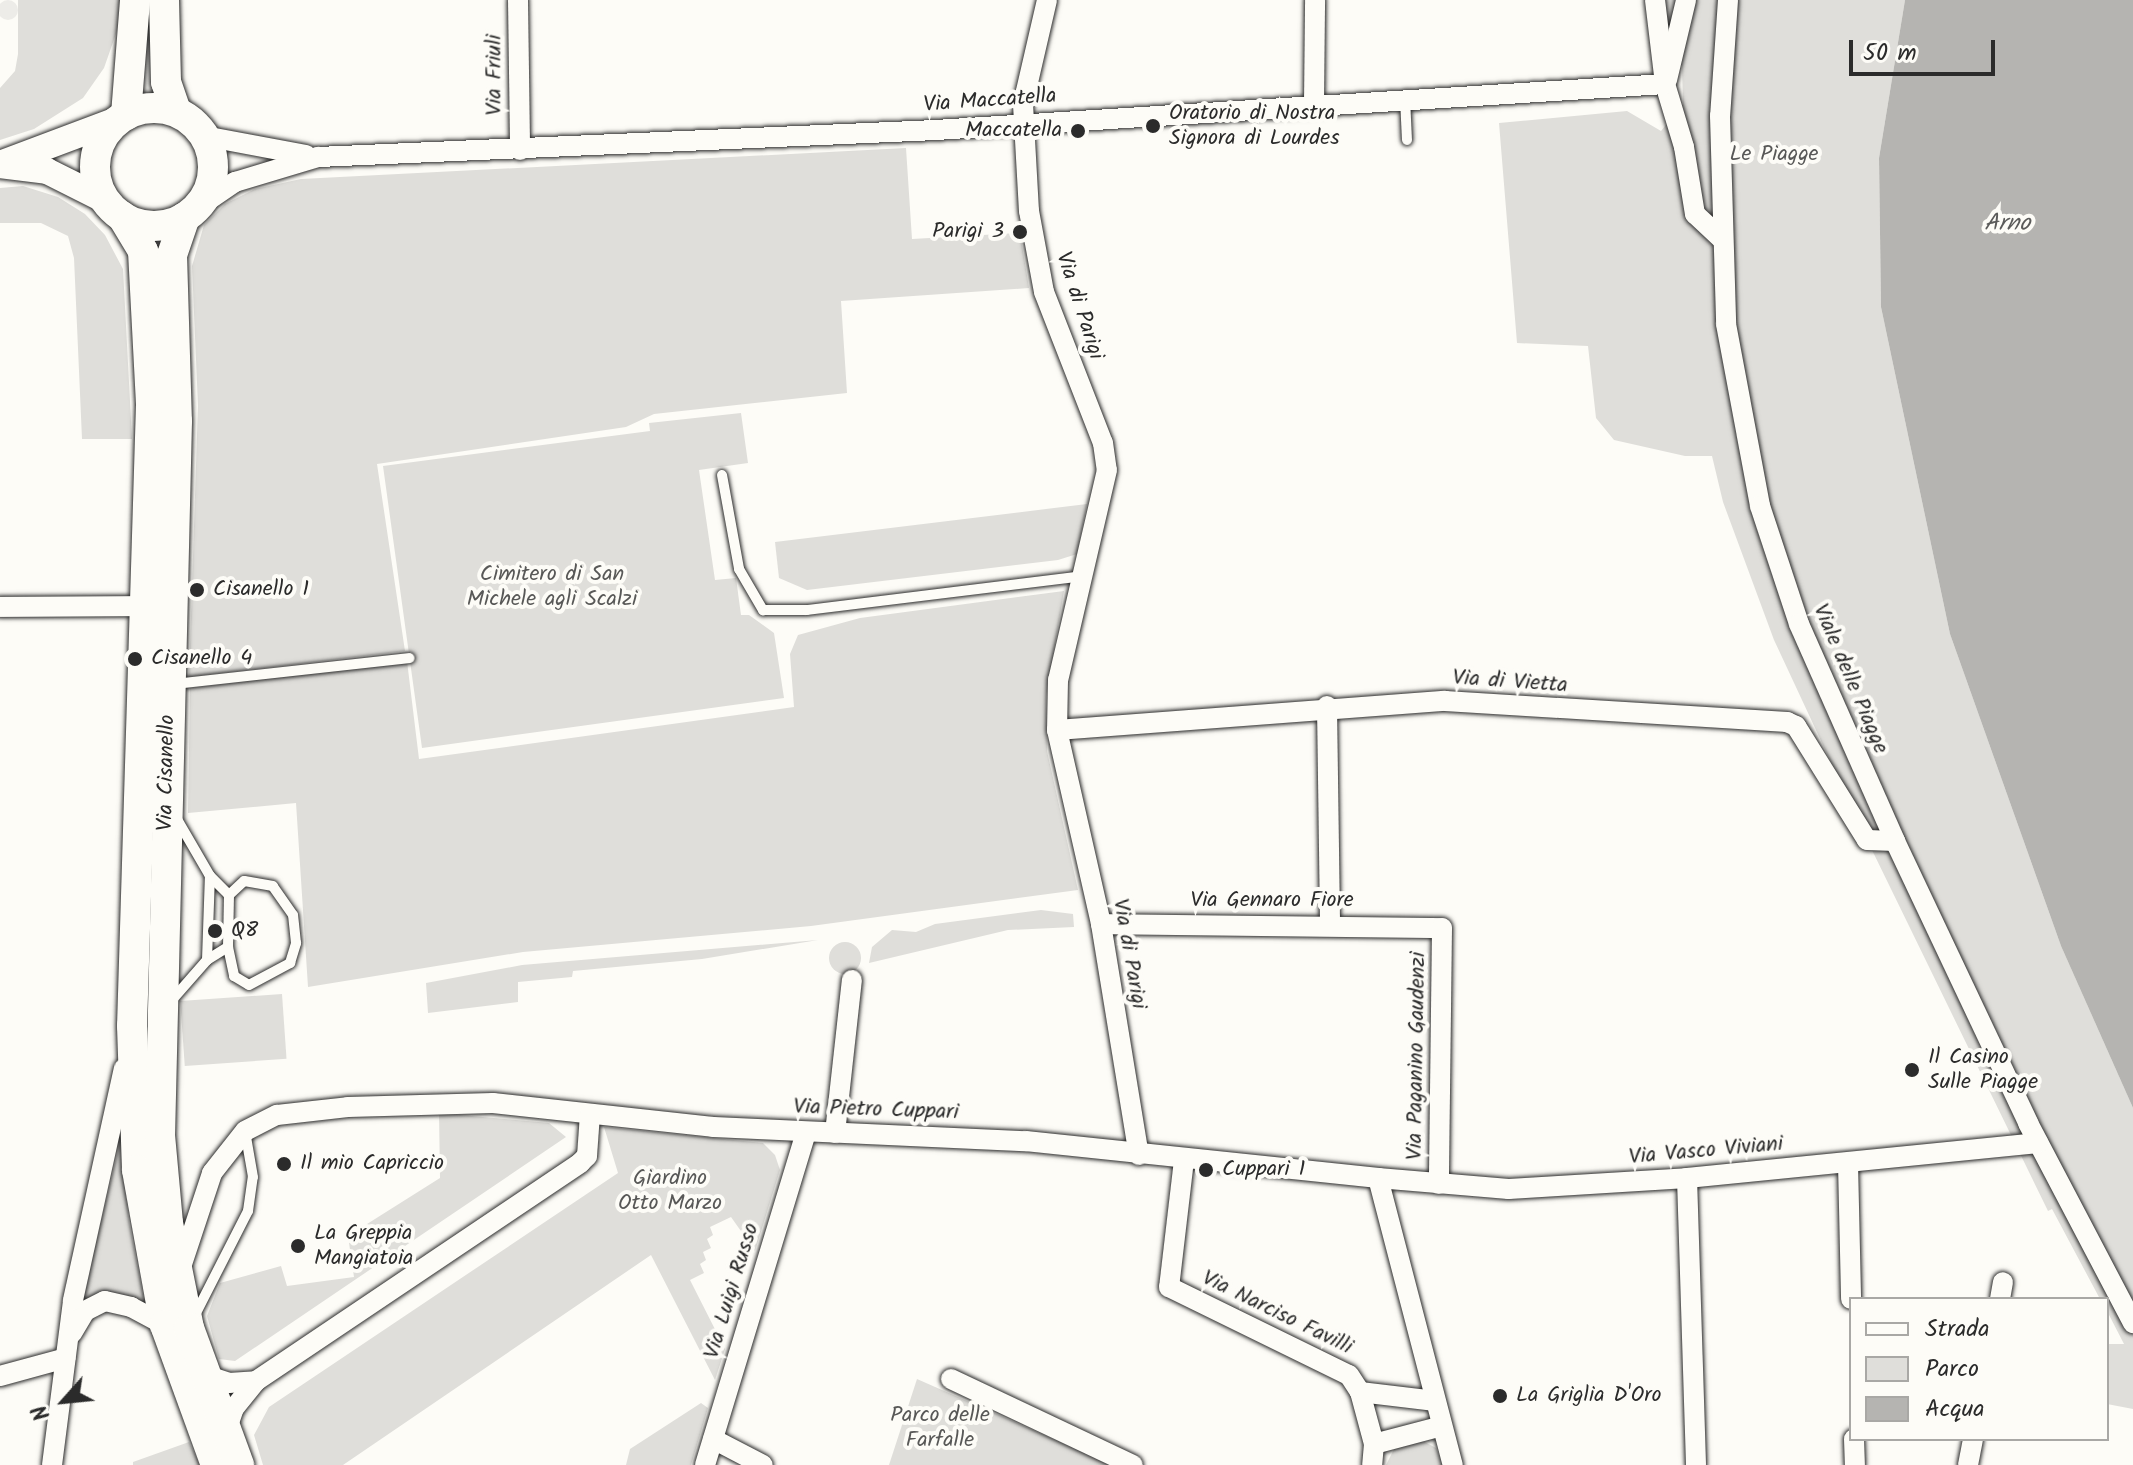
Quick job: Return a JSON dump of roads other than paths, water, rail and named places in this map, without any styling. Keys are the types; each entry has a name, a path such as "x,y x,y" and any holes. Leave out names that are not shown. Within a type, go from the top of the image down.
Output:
{"main road":[{"path":"135,0 123,117 97,151 95,172 113,208 158,226 190,214 213,175 204,136 176,111 166,82 164,0"},
{"path":"123,117 154,108 176,111"},
{"name":"Via Cisanello","path":"113,208 144,257 151,405 146,606 146,1024 178,1278 177,1326"},
{"name":"Via Cisanello","path":"177,1326 137,1170 146,1024 166,802 177,421 172,255 190,214"},
{"path":"177,1326 202,1374 239,1465"},
{"path":"177,1326 216,1465"}],"street":[{"name":"Via Friuli","path":"518,0 520,150"},
{"name":"Via di Parigi","path":"1047,0 1023,123 1029,211 1041,278 1107,461 1085,575 1056,691 1057,730 1101,924 1139,1155"},
{"path":"1314,103 1315,0"},
{"path":"1655,0 1665,84 1684,147 1695,214 1721,238"},
{"path":"1665,84 1674,68 1686,0"},
{"name":"Viale delle Piagge","path":"1728,0 1720,116 1721,238 1726,324 1760,506 1799,624 1895,841 2038,1143 2133,1323"},
{"name":"Via Maccatella","path":"204,136 318,157 520,150 1665,84"},
{"path":"0,165 123,117"},
{"name":"Via Maccatella","path":"190,214 235,182 318,157"},
{"path":"0,165 47,171 113,208"},
{"path":"0,607 146,606"},
{"name":"Via di Vietta","path":"1057,730 1327,706 1445,701 1787,722 1796,726 1867,840 1895,841"},
{"path":"1327,706 1330,926"},
{"name":"Via Gennaro Fiore","path":"1101,924 1442,928"},
{"name":"Via Paganino Gaudenzi","path":"1439,1184 1442,928"},
{"path":"835,1133 852,980"},
{"name":"Via Cisanello","path":"52,1465 79,1268 146,1024"},
{"name":"Via Pietro Cuppari","path":"178,1278 200,1199 219,1162 245,1131 288,1113 443,1102 806,1132 994,1138 1378,1178"},
{"path":"226,1431 234,1408 256,1381 580,1163 587,1156 590,1114"},
{"name":"Via Luigi Russo","path":"705,1465 806,1132"},
{"name":"Via Vasco Viviani","path":"1378,1178 1509,1189 1687,1178 2038,1143"},
{"name":"Via Narciso Favilli","path":"1184,1160 1169,1287 1342,1369 1360,1392"},
{"path":"1848,1163 1851,1297"},
{"path":"1378,1178 1453,1465"},
{"path":"1687,1178 1696,1465"},
{"name":"Via Cisanello","path":"68,1350 82,1314 105,1301 131,1307 177,1326"},
{"path":"0,1376 68,1350"},
{"path":"202,1374 229,1383 256,1381"},
{"path":"951,1379 1133,1465"},
{"path":"1435,1401 1360,1392 1373,1455 1442,1426"},
{"path":"713,1439 763,1465"},
{"path":"1854,1441 1855,1465"},
{"path":"1968,1465 1973,1441"}],"lane":[{"path":"1405,97 1407,140"},
{"path":"722,475 739,569 763,610 807,610 1085,575"},
{"path":"169,685 410,658"},
{"path":"166,802 210,876 229,895"},
{"path":"207,960 210,876"},
{"path":"244,881 273,886 290,908 297,934 290,963 249,985 234,976 228,947 229,895 244,881"},
{"path":"146,1024 207,960 228,947"},
{"path":"177,1326 248,1211 253,1177 245,1131"}],"water":[{"name":"Arno","path":"1905,0 2133,0 2133,1108 2061,946 1950,634 1881,307 1879,158"}],"place":[{"name":"Oratorio di Nostra Signora di Lourdes","path":"1153,126"},
{"name":"Maccatella","path":"1078,131"},
{"name":"Parigi 3","path":"1020,232"},
{"name":"Cisanello 1","path":"197,590"},
{"name":"Cisanello 4","path":"135,659"},
{"name":"Q8","path":"215,931"},
{"name":"Il Casino Sulle Piagge","path":"1912,1070"},
{"name":"Il mio Capriccio","path":"284,1164"},
{"name":"Cuppari 1","path":"1206,1170"},
{"name":"La Greppia Mangiatoia","path":"298,1246"},
{"name":"La Griglia D'Oro","path":"1500,1396"}],"park label":[{"name":"Le Piagge","path":"1774,155"},
{"name":"Cimitero di San Michele agli Scalzi","path":"552,586"},
{"name":"Giardino Otto Marzo","path":"670,1190"},
{"name":"Parco delle Farfalle","path":"940,1428"}]}
